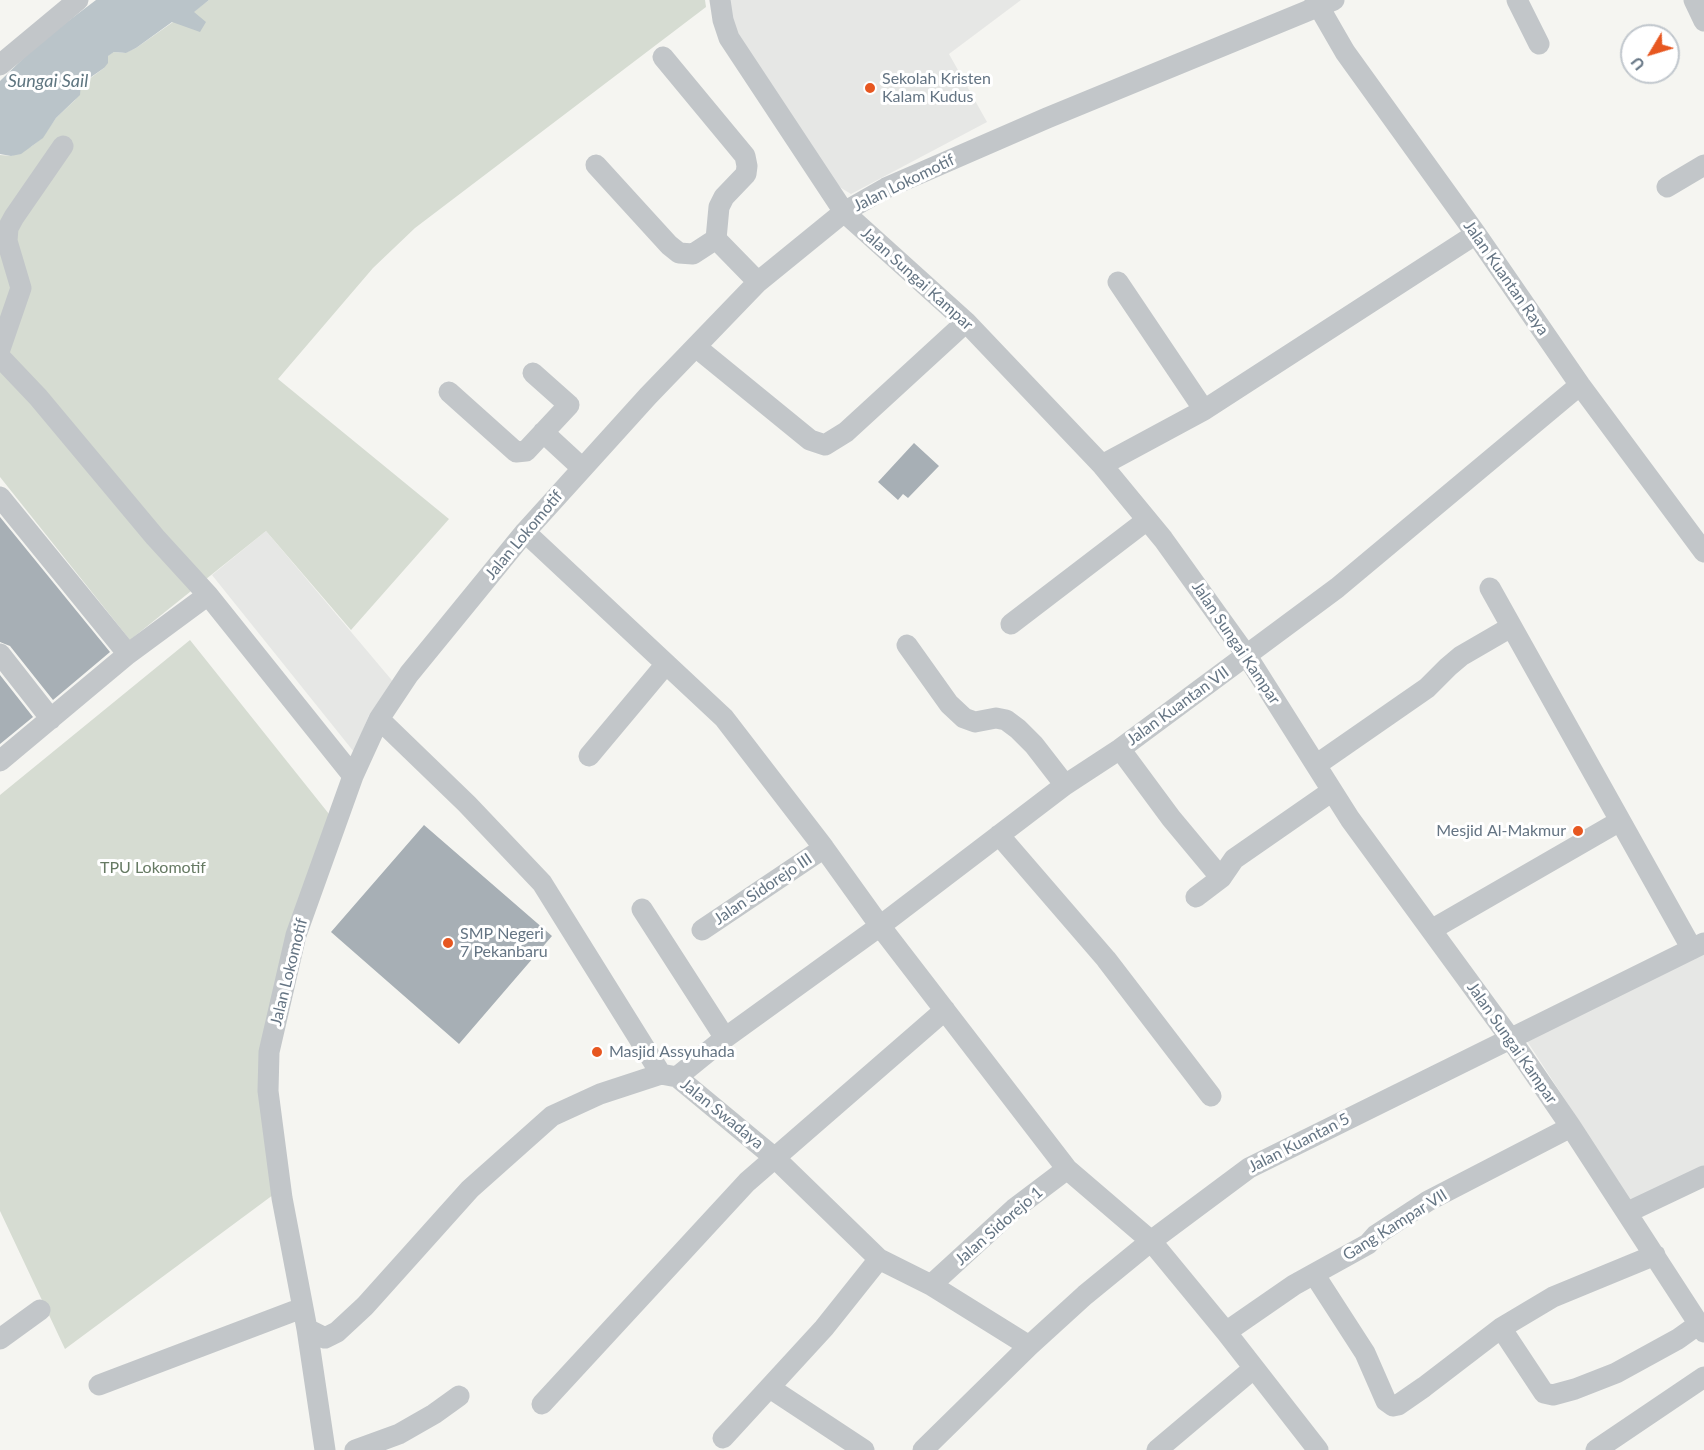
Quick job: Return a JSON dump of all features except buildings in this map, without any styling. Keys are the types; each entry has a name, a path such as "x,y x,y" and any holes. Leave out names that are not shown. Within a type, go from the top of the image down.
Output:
{"street":[{"path":"0,65 78,0"},
{"name":"Jalan Sungai Kampar","path":"720,0 729,38 844,213 966,322 1102,465 1147,519 1246,656 1350,819 1510,1038 1571,1127 1701,1328"},
{"path":"1517,0 1539,44"},
{"name":"Jalan Lokomotif","path":"325,1450 307,1329 280,1186 268,1091 269,1052 296,935 353,776 379,719 408,674 525,532 696,347 758,282 844,213 886,188 1322,2"},
{"name":"Jalan Kuantan Raya","path":"1322,2 1345,52 1476,234 1580,385 1704,552"},
{"path":"663,57 745,156 746,174 724,197 718,207 716,239 758,282"},
{"path":"0,349 21,288 7,241 8,228 63,146"},
{"path":"596,165 679,253 693,254 716,239"},
{"path":"1667,187 1704,165"},
{"path":"1102,465 1204,410 1476,234"},
{"path":"1118,282 1204,410"},
{"path":"696,347 810,440 825,445 846,432 966,322"},
{"path":"0,357 208,595 353,776"},
{"path":"449,392 516,452 526,451 569,405 533,373"},
{"name":"Jalan Kuantan VII","path":"669,1076 880,926 1065,785 1120,749 1346,581 1580,385"},
{"path":"543,432 582,468"},
{"path":"0,497 128,654"},
{"path":"1011,624 1147,519"},
{"path":"525,532 724,718 1067,1169 1151,1241 1318,1450"},
{"path":"1490,588 1620,821 1698,946"},
{"path":"0,762 128,654 208,595"},
{"path":"1316,765 1427,688 1461,656 1511,627"},
{"path":"907,645 949,704 964,718 975,722 996,718 1006,720 1034,745 1065,785"},
{"path":"0,654 51,719"},
{"path":"589,756 666,664"},
{"name":"Jalan Swadaya","path":"379,719 542,883 669,1076 776,1159 879,1259 932,1285 1029,1346"},
{"path":"1120,749 1170,818 1221,878"},
{"path":"1196,897 1221,878 1234,859 1332,791"},
{"path":"1431,930 1620,821"},
{"path":"999,835 1106,959 1211,1096"},
{"name":"Jalan Sidorejo III","path":"702,930 824,848"},
{"path":"642,909 725,1038"},
{"name":"Jalan Kuantan 5","path":"923,1450 1029,1346 1085,1295 1151,1241 1256,1164 1698,946"},
{"path":"542,1404 747,1182 945,1010"},
{"path":"307,1329 325,1338 337,1332 365,1306 470,1189 552,1116 600,1094 669,1076"},
{"name":"Gang Kampar VII","path":"1226,1332 1294,1286 1368,1244 1376,1235 1428,1201 1571,1127"},
{"name":"Jalan Sidorejo 1","path":"932,1285 1014,1209 1067,1169"},
{"path":"1628,1212 1704,1176"},
{"path":"1314,1274 1365,1353 1386,1401 1393,1406 1424,1387 1501,1328 1553,1297 1655,1255"},
{"path":"723,1438 824,1328 879,1259"},
{"path":"99,1385 302,1308"},
{"path":"0,1339 40,1310"},
{"path":"1501,1328 1544,1393 1553,1395 1616,1373 1701,1328"},
{"path":"1157,1450 1253,1369"},
{"path":"1596,1450 1704,1377"},
{"path":"770,1388 864,1450"},
{"path":"355,1450 399,1434 434,1414 459,1396"}],"shaded area":[{"name":"Sekolah Kristen Kalam Kudus","path":"726,0 1021,0 949,54 987,122 851,194 833,183 727,21"},
{"path":"266,531 395,684 369,715 354,752 212,575"},
{"path":"1704,953 1704,1168 1632,1203 1527,1041"}],"green space":[{"path":"209,0 705,0 706,7 415,228 373,268 278,379 449,519 351,630 266,531 130,640 0,477 0,155 11,156 32,146 42,138 56,118 75,100 81,85 104,68 107,56 114,52 125,53 136,48"},
{"name":"TPU Lokomotif","path":"190,640 329,814 262,1065 273,1195 65,1349 0,1211 0,795"}],"water":[{"name":"Sungai Sail","path":"96,0 209,0 194,12 206,22 200,32 172,22 136,48 126,53 114,52 108,56 108,63 104,68 81,84 80,95 56,118 43,138 21,154 11,156 0,154 0,81 38,44"}],"place":[{"name":"Sekolah Kristen Kalam Kudus","path":"870,88"},
{"name":"Mesjid Al-Makmur","path":"1578,831"},
{"name":"SMP Negeri 7 Pekanbaru","path":"448,943"},
{"name":"Masjid Assyuhada","path":"597,1052"}]}
